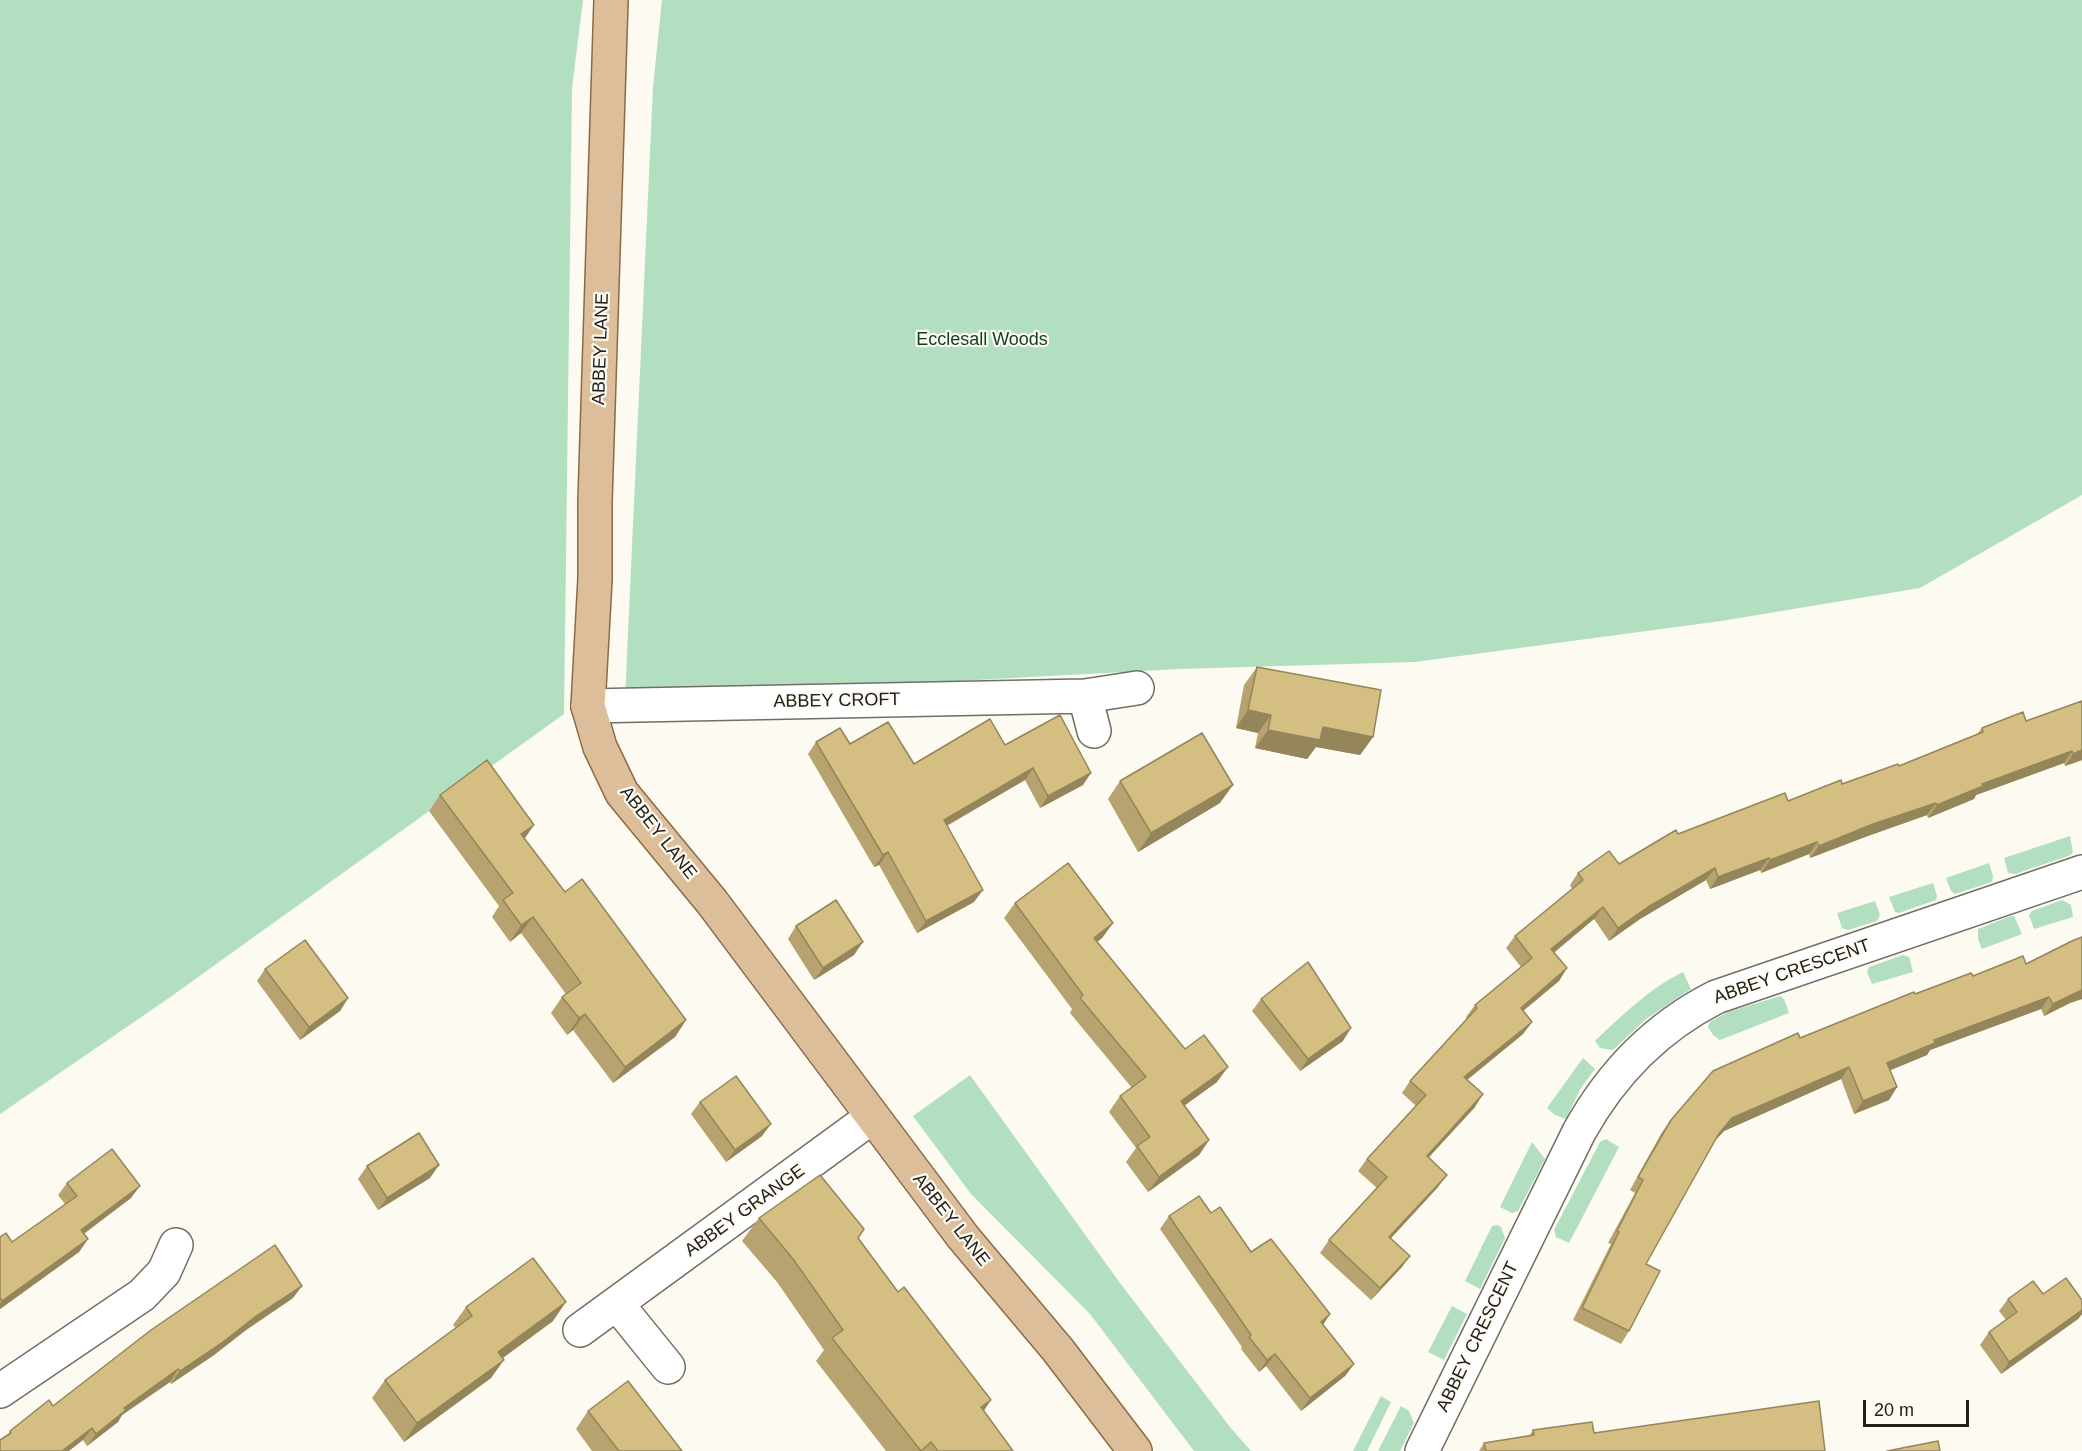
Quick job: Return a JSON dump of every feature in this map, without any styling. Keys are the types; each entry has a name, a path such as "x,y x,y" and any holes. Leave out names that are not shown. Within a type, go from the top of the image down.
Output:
{"main road":[{"name":"ABBEY LANE","path":"611,0 595,579 588,706 600,747 622,792 712,902 963,1237 1058,1350 1135,1451"}],"street":[{"name":"ABBEY CROFT","path":"588,706 1085,696 1137,688"},
{"path":"1085,696 1094,731"},
{"name":"ABBEY CRESCENT","path":"1422,1451 1579,1132 1605,1090 1644,1047 1694,1008 1716,997 2082,872"},
{"name":"ABBEY GRANGE","path":"580,1330 872,1117"},
{"path":"0,1391 142,1295 164,1272 176,1245"},
{"path":"617,1304 668,1367"}],"green space":[{"path":"0,0 583,0 572,88 564,714 169,998 0,1114"},
{"name":"Ecclesall Woods","path":"662,0 2082,0 2082,495 1920,588 1721,621 1415,662 1179,669 625,699 653,87"},
{"path":"2070,836 2073,852 2071,855 2015,874 2008,873 2004,858"},
{"path":"1989,863 1993,876 1992,882 1955,894 1951,891 1946,878"},
{"path":"1933,883 1936,900 1899,913 1895,912 1889,897"},
{"path":"2062,900 2071,905 2073,917 2034,929 2029,915 2032,911"},
{"path":"1875,901 1880,915 1877,921 1848,930 1842,928 1837,913"},
{"path":"2014,916 2022,934 1982,949 1978,939 1978,929"},
{"path":"1903,955 1909,957 1913,972 1872,984 1867,972 1869,967"},
{"path":"1683,972 1691,989 1646,1019 1613,1050 1600,1048 1595,1041 1615,1022 1648,994"},
{"path":"1780,996 1784,999 1789,1013 1720,1040 1708,1027 1710,1022 1728,1012"},
{"path":"1583,1058 1595,1069 1581,1088 1566,1119 1555,1115 1547,1108"},
{"path":"970,1075 1120,1283 1230,1427 1251,1451 1194,1451 1090,1314 971,1194 913,1116"},
{"path":"1606,1139 1619,1147 1569,1243 1556,1237 1554,1230 1600,1142"},
{"path":"1532,1142 1545,1159 1518,1211 1512,1213 1500,1207"},
{"path":"1492,1226 1501,1227 1505,1238 1480,1289 1465,1281"},
{"path":"1452,1306 1467,1314 1444,1360 1428,1352"},
{"path":"1381,1396 1391,1402 1367,1451 1353,1451"},
{"path":"1401,1406 1409,1411 1414,1423 1400,1451 1378,1451"}],"building":[{"path":"1257,667 1381,690 1373,737 1323,727 1320,740 1268,730 1271,715 1248,710"},
{"path":"2082,701 2082,750 2073,754 2072,751 1982,784 1983,786 1937,805 1936,803 1873,824 1819,846 1817,842 1718,877 1715,868 1648,907 1618,928 1603,907 1551,949 1567,968 1521,1008 1532,1022 1464,1077 1483,1094 1427,1156 1447,1175 1389,1237 1410,1256 1380,1288 1329,1240 1387,1177 1367,1159 1426,1095 1410,1081 1477,1008 1475,1005 1532,958 1515,936 1583,880 1578,873 1609,851 1619,864 1676,830 1678,834 1785,793 1788,801 1841,780 1842,784 1898,764 1899,766 1983,732 1982,728 2023,712 2026,721"},
{"path":"1060,715 1091,773 1048,796 1033,768 944,820 983,890 926,921 888,852 883,855 816,742 840,728 850,744 888,722 914,764 990,719 1005,745"},
{"path":"1202,733 1233,785 1151,833 1120,781"},
{"path":"487,760 534,825 521,834 565,892 582,879 686,1020 625,1067 585,1014 579,1018 562,997 581,983 533,917 521,925 503,900 513,893 440,795"},
{"path":"1068,863 1113,923 1094,938 1185,1049 1204,1035 1228,1067 1181,1101 1209,1140 1159,1177 1137,1146 1150,1137 1120,1096 1146,1077 1080,998 1083,995 1015,903"},
{"path":"836,900 863,942 823,968 796,926"},
{"path":"2082,937 2082,990 2053,1004 2049,997 1934,1040 1935,1043 1887,1063 1897,1087 1863,1101 1849,1067 1732,1118 1718,1135 1646,1264 1660,1271 1629,1331 1582,1308 1643,1180 1638,1177 1671,1120 1713,1071 1798,1033 1800,1038 1914,992 1915,994 1971,973 1973,976 2023,956 2026,964"},
{"path":"305,940 348,998 309,1027 265,969"},
{"path":"1308,962 1351,1028 1308,1059 1261,999"},
{"path":"736,1076 771,1124 735,1150 700,1102"},
{"path":"419,1133 439,1165 387,1198 367,1166"},
{"path":"112,1149 140,1186 81,1230 88,1239 2,1301 0,1299 0,1237 6,1233 12,1242 77,1196 67,1183"},
{"path":"820,1175 864,1229 858,1238 898,1292 904,1287 991,1400 981,1407 1013,1451 938,1451 931,1442 921,1451 832,1338 843,1330 793,1259 759,1218"},
{"path":"1199,1196 1211,1213 1220,1207 1251,1252 1271,1239 1330,1314 1321,1322 1354,1364 1310,1398 1275,1354 1267,1360 1249,1337 1251,1335 1169,1216"},
{"path":"275,1245 302,1286 180,1371 178,1369 124,1408 126,1410 96,1434 92,1428 62,1451 0,1451 0,1440 49,1400 53,1406 151,1330"},
{"path":"533,1258 566,1302 498,1352 504,1360 417,1423 385,1380 472,1316 466,1307"},
{"path":"2066,1278 2082,1300 2082,1310 2009,1362 1989,1332 2017,1312 2008,1299 2033,1281 2043,1294"},
{"path":"628,1381 682,1451 619,1451 588,1411"},
{"path":"1819,1401 1825,1451 1486,1451 1484,1443 1534,1435 1533,1430 1592,1422 1594,1433"},
{"path":"1938,1441 1940,1451 1887,1451"}]}
